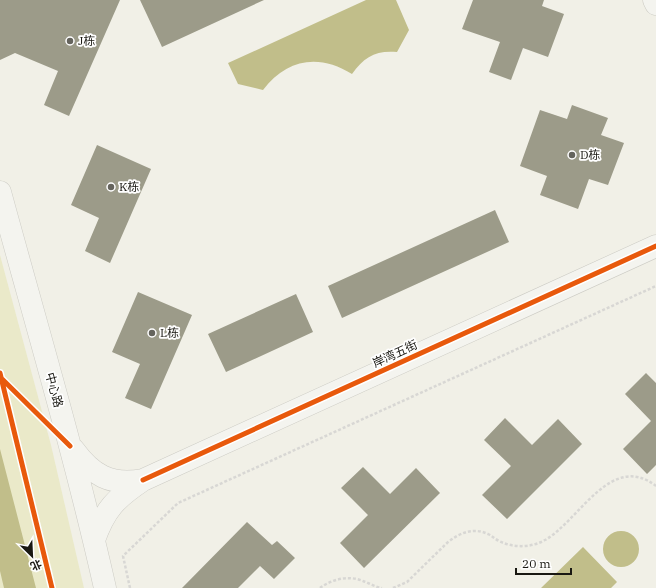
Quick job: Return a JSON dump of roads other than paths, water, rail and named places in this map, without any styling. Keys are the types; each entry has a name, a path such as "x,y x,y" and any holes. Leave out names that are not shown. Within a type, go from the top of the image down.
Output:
{"main road":[{"path":"654,0 656,4"},
{"name":"中心路","path":"0,192 70,446 105,588"},
{"name":"岸湾五街","path":"143,480 656,246"},
{"path":"70,446 82,461 94,472 108,480 129,483 143,480"},
{"path":"94,540 105,515 114,503 122,494 143,480"}],"place":[{"name":"J栋","path":"70,41"},
{"name":"D栋","path":"572,155"},
{"name":"K栋","path":"111,187"},
{"name":"L栋","path":"152,333"}]}
